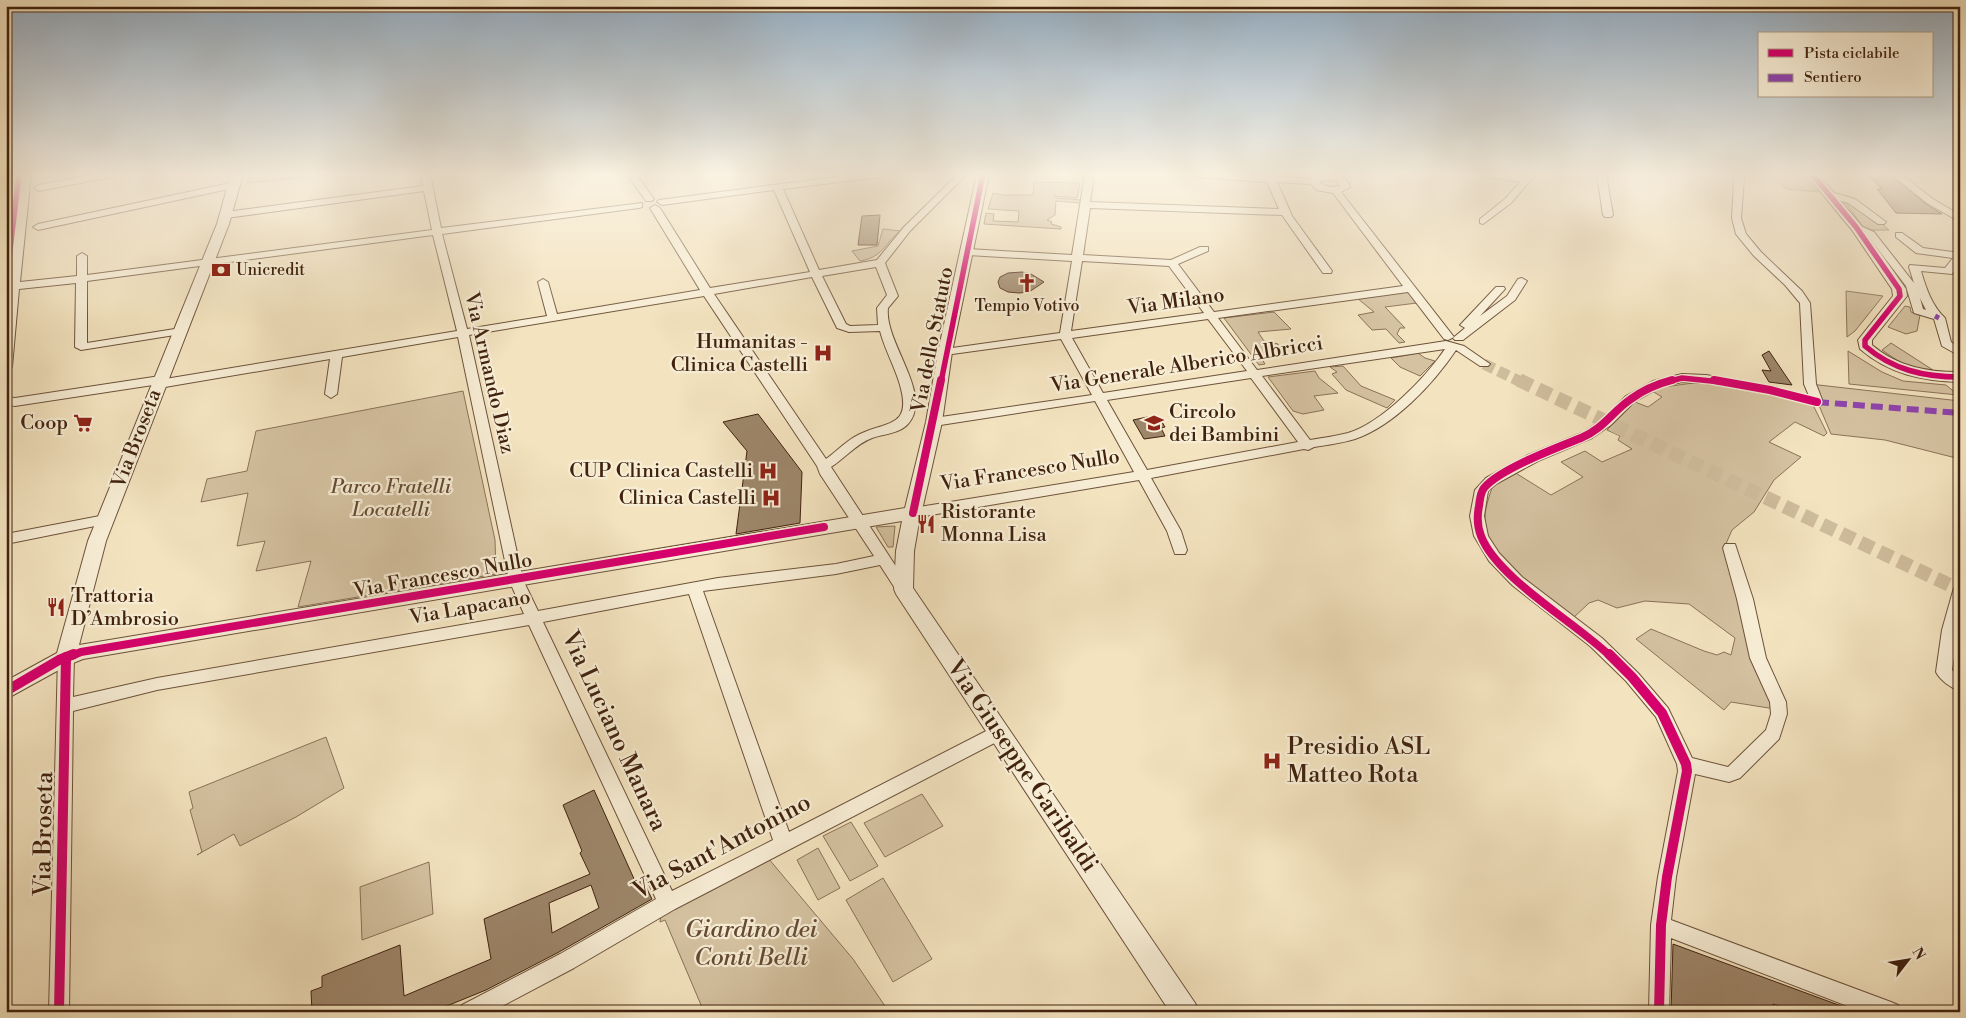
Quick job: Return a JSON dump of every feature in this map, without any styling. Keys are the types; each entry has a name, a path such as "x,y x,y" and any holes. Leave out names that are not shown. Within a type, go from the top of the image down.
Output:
{"street":[{"path":"6,367 10,286 19,222"},
{"path":"38,226 57,222"},
{"name":"Via Broseta","path":"59,1012 66,657 85,581 105,520 159,382 182,331 223,222"},
{"name":"Via Armando Diaz","path":"435,222 463,334 516,580"},
{"path":"10,286 81,279 516,222"},
{"path":"666,222 706,292"},
{"path":"792,222 841,326 849,329 885,328"},
{"path":"6,401 15,402 159,382 336,355 880,263 915,222"},
{"name":"Via dello Statuto","path":"904,589 905,552 934,422 945,352 974,222"},
{"path":"1083,222 1065,336 1143,475"},
{"path":"1292,222 1327,271"},
{"path":"1359,222 1453,342 1484,364"},
{"path":"1659,1012 1661,925 1687,771 1686,764 1662,713 1632,677 1596,642 1517,581 1494,557 1481,536 1477,516 1482,490 1491,481 1533,458 1588,435 1607,422 1630,399 1657,384 1682,378 1706,379 1770,390 1817,402 1810,384 1805,303 1799,292 1749,244 1738,222"},
{"path":"1852,222 1896,284 1900,293 1898,300 1865,340 1865,346 1882,360 1905,371 1960,377"},
{"path":"1856,227 1871,234 1911,286 1918,311 1935,316 1923,294 1914,267 1948,272 1959,256 1920,251 1899,235"},
{"path":"968,252 1172,262 1204,249"},
{"path":"82,256 82,347 182,331"},
{"path":"1172,262 1308,446"},
{"path":"824,466 862,438 902,424 907,416 910,400 885,328 882,310 886,302 894,296 893,289 880,263"},
{"path":"1453,342 1511,298 1522,281"},
{"path":"543,282 552,318"},
{"name":"Via Milano","path":"945,352 1411,288"},
{"path":"1453,342 1500,289"},
{"name":"Via Giuseppe Garibaldi","path":"706,292 824,466 858,521 1186,1012"},
{"path":"1939,318 1946,344 1960,353"},
{"name":"Via Generale Alberico Albricci","path":"934,422 1453,342"},
{"name":"Via Francesco Nullo","path":"6,691 66,657 81,652 1308,446 1363,432 1398,408 1445,358 1453,342"},
{"path":"331,394 336,355"},
{"name":"Via Francesco Nullo","path":"1143,475 1174,531 1180,550"},
{"path":"6,539 105,520"},
{"path":"1686,764 1729,774 1734,773 1773,734 1779,714 1778,702 1758,658 1745,599 1730,548"},
{"name":"Via Lapacano","path":"65,706 156,684 534,618 718,583 836,569 884,559"},
{"name":"Via Luciano Manara","path":"516,580 668,903"},
{"path":"694,588 784,844"},
{"path":"1960,591 1950,630 1944,672 1960,685"},
{"name":"Via Sant'Antonino","path":"469,1012 567,961 668,903 1000,732"},
{"path":"1661,925 1891,1012"}],"green space":[{"path":"984,222 1051,222 1051,224 1061,227 1061,229 984,224"},
{"path":"1859,222 1873,222 1882,224 1889,230 1872,230 1863,227"},
{"path":"883,229 900,231 874,257 860,261 852,251 878,246"},
{"path":"1409,290 1417,303 1385,307 1405,328 1400,328 1397,334 1405,342 1399,343 1386,329 1372,330 1358,315 1374,312 1357,298"},
{"path":"1846,291 1883,296 1855,331 1847,337"},
{"path":"1905,306 1910,307 1911,312 1920,315 1917,331 1906,334 1888,327"},
{"path":"1274,312 1291,329 1258,332 1264,341 1278,344 1279,351 1272,355 1263,355 1262,359 1265,364 1259,365 1224,318"},
{"path":"1891,343 1933,370 1907,367 1882,350"},
{"path":"1848,351 1882,372 1903,381 1946,385 1958,395 1849,384"},
{"path":"1418,353 1425,358 1435,361 1420,376 1400,367 1391,358"},
{"path":"1343,366 1361,386 1395,400 1387,408 1346,390 1332,374 1337,372 1330,367"},
{"path":"1315,371 1319,378 1338,393 1314,396 1324,410 1303,414 1293,411 1268,377"},
{"path":"1701,382 1758,392 1813,405 1827,433 1824,436 1795,422 1769,442 1801,457 1774,480 1754,512 1732,530 1725,546 1775,709 1731,702 1724,710 1636,639 1651,629 1704,651 1717,655 1724,652 1731,655 1735,638 1689,604 1645,601 1617,608 1598,600 1589,603 1572,619 1534,589 1506,563 1488,536 1485,523 1485,513 1493,485 1514,472 1551,495 1583,477 1561,462 1585,451 1602,462 1632,449 1618,440 1620,436 1607,430 1635,402 1648,407 1662,397 1652,391 1663,387"},
{"path":"1810,384 1960,401 1960,459 1885,440 1831,434"},
{"name":"Parco Fratelli Locatelli","path":"463,391 495,540 496,574 298,607 311,561 256,571 265,541 237,546 248,493 201,502 207,479 247,471 256,431"},
{"path":"895,526 893,547 888,547 876,527"},
{"path":"326,737 344,788 296,817 240,846 234,834 197,855 202,852 190,810 193,808 189,792"},
{"path":"922,794 943,826 885,857 864,823"},
{"path":"851,822 878,866 850,881 823,836"},
{"path":"818,848 840,888 818,900 797,860"},
{"name":"Giardino dei Conti Belli","path":"768,858 853,959 889,1012 704,1012 665,920 660,922 661,915"},
{"path":"429,862 433,914 362,940 360,887"},
{"path":"883,878 932,959 893,982 846,900"}],"building":[{"path":"861,222 879,222 877,245 858,245"},
{"name":"Tempio Votivo","path":"1022,272 1031,274 1044,282 1029,292 1008,292 1000,288 998,282 1000,277 1008,273"},
{"path":"1769,351 1792,385 1769,382 1762,370 1771,371 1762,355"},
{"name":"Clinica Castelli","path":"758,414 802,472 800,523 736,534 747,451 723,422"},
{"name":"Circolo dei Bambini","path":"1152,416 1153,418 1159,417 1165,427 1161,428 1165,436 1144,439 1133,420"},
{"path":"594,790 635,881 641,877 652,899 559,952 486,990 432,1012 312,1012 311,991 322,987 322,976 400,945 404,996 491,959 484,919 590,874 580,853 582,851 563,805","holes":["591,885 599,908 552,933 549,903"]},
{"path":"1673,944 1844,1007 1844,1012 1795,1012 1773,1004 1774,1012 1671,1012"}],"tunnel":[{"path":"1484,364 1521,382"},
{"path":"1519,380 1960,590"}],"marked path":[{"path":"1935,316 1939,318"},
{"path":"1817,402 1960,413"}],"cycle path":[{"path":"6,283 13,222"},
{"path":"913,513 973,222"},
{"path":"1851,222 1899,289 1900,296 1865,340 1865,346 1886,362 1909,371 1934,376 1960,377"},
{"path":"1659,1012 1661,925 1667,877 1687,771 1686,764 1662,713 1632,677 1596,642 1517,581 1494,557 1481,536 1477,516 1482,490 1491,481 1533,458 1588,435 1607,422 1630,399 1657,384 1682,378 1706,379 1770,390 1817,402"},
{"path":"6,691 59,660 81,652 824,527"},
{"path":"59,1012 66,657"}],"place":[{"name":"Unicredit","path":"221,270"},
{"name":"Tempio Votivo","path":"1027,283"},
{"name":"Humanitas - Clinica Castelli","path":"823,353"},
{"name":"Coop","path":"83,423"},
{"name":"Circolo dei Bambini","path":"1154,423"},
{"name":"CUP Clinica Castelli","path":"768,471"},
{"name":"Clinica Castelli","path":"771,498"},
{"name":"Ristorante Monna Lisa","path":"926,524"},
{"name":"Trattoria D’Ambrosio","path":"56,607"},
{"name":"Presidio ASL Matteo Rota","path":"1272,761"}]}
